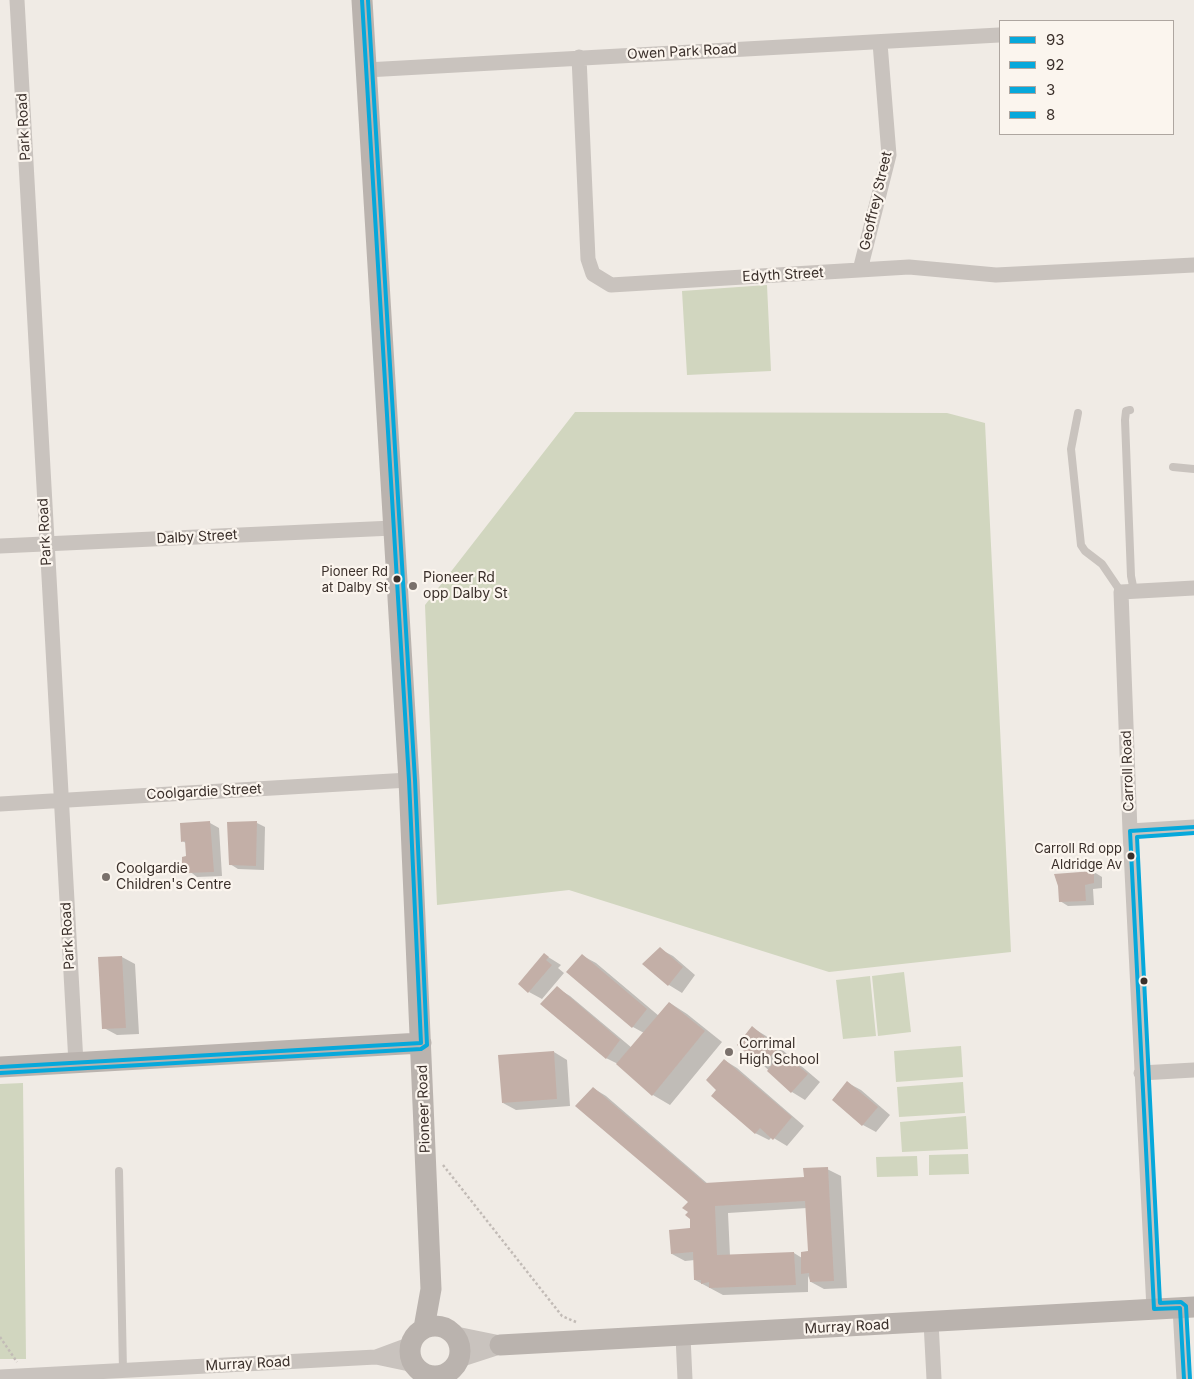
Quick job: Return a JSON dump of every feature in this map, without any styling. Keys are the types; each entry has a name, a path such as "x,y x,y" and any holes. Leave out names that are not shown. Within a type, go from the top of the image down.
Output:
{"main road":[{"name":"Pioneer Road","path":"362,0 409,780 422,1043 431,1289 424,1328"},
{"path":"0,1067 422,1043"},
{"name":"Pioneer Road","path":"431,1289 451,1332 460,1346 434,1368"},
{"name":"Murray Road","path":"500,1345 1187,1308"},
{"path":"434,1368 416,1334 424,1328 435,1326 451,1332"}],"street":[{"name":"Park Road","path":"18,0 60,800 76,1063"},
{"name":"Owen Park Road","path":"366,70 999,35"},
{"name":"Geoffrey Street","path":"860,270 889,155 880,43"},
{"name":"Edyth Street","path":"579,57 588,259 593,274 611,285 909,267 996,276 1194,265"},
{"name":"Dalby Street","path":"0,546 393,528"},
{"path":"1128,592 1194,588"},
{"name":"Carroll Road","path":"1128,592 1130,830 1154,1310"},
{"name":"Coolgardie Street","path":"0,804 409,780"},
{"path":"1130,830 1194,827"},
{"path":"1141,1073 1194,1070"},
{"path":"1184,1379 1187,1308"},
{"path":"931,1322 934,1379"},
{"name":"Murray Road","path":"451,1332 500,1345"},
{"path":"683,1336 685,1379"},
{"name":"Murray Road","path":"0,1377 376,1357 434,1368 500,1345"}],"lane":[{"path":"1128,592 1131,576 1125,416 1126,411 1130,410"},
{"path":"1078,413 1071,449 1081,545 1128,592"},
{"path":"1172,467 1194,469"},
{"path":"119,1171 123,1371"}],"path":[{"path":"425,1143 562,1316 578,1323"},
{"path":"0,1338 26,1376"}],"green space":[{"path":"767,285 771,371 687,375 682,291"},
{"path":"575,412 947,413 985,423 1011,952 829,972 569,890 437,905 425,605"},
{"path":"904,972 911,1032 878,1036 872,976"},
{"path":"870,976 876,1036 843,1039 836,980"},
{"path":"961,1046 963,1077 896,1082 894,1051"},
{"path":"963,1082 965,1113 899,1117 897,1087"},
{"path":"23,1083 26,1359 0,1359 0,1084"},
{"path":"966,1116 968,1149 902,1152 900,1122"},
{"path":"968,1154 969,1174 929,1175 929,1155"},
{"path":"917,1156 918,1176 877,1177 876,1157"}],"building":[{"path":"210,821 214,872 187,873 186,868 182,868 182,857 186,856 185,841 181,842 180,823"},
{"path":"257,821 256,866 229,865 227,822"},
{"path":"1094,871 1094,883 1085,885 1086,901 1059,902 1058,886 1054,874"},
{"path":"660,947 683,967 668,986 642,964"},
{"path":"544,953 549,957 546,960 552,965 528,993 518,984"},
{"path":"582,954 647,1009 632,1028 566,972"},
{"path":"122,956 126,1028 102,1029 98,957"},
{"path":"557,986 620,1040 606,1059 540,1004"},
{"name":"Corrimal High School","path":"669,1002 705,1031 652,1096 616,1064"},
{"name":"Corrimal High School","path":"752,1026 778,1048 762,1066 737,1045"},
{"path":"554,1051 557,1099 502,1103 498,1055"},
{"name":"Corrimal High School","path":"782,1052 808,1074 791,1093 767,1071"},
{"name":"Corrimal High School","path":"724,1059 792,1117 773,1140 760,1128 755,1134 711,1096 716,1090 706,1080"},
{"name":"Corrimal High School","path":"847,1081 878,1107 862,1126 832,1100"},
{"path":"593,1087 705,1183 804,1177 803,1168 828,1167 834,1281 810,1282 809,1273 801,1274 801,1252 808,1251 805,1201 715,1206 717,1255 794,1252 796,1285 709,1288 709,1282 701,1284 701,1280 694,1280 693,1252 671,1254 669,1230 690,1228 690,1219 685,1215 688,1212 682,1208 688,1202 575,1106"}],"transit line":[{"name":"93","path":"362,0 409,780 421,1043"},
{"name":"92","path":"0,1073 421,1049 427,1045 415,780 368,0"},
{"name":"3","path":"1184,1379 1180,1308 1154,1309 1130,831 1194,827"},
{"name":"8","path":"1190,1379 1186,1306 1181,1302 1160,1303 1137,837 1194,833"},
{"name":"93","path":"0,1067 421,1043"}],"place":[{"name":"Pioneer Rd at Dalby St","path":"397,579"},
{"name":"Pioneer Rd opp Dalby St","path":"413,586"},
{"name":"Carroll Rd opp Aldridge Av","path":"1131,856"},
{"name":"Coolgardie Children's Centre","path":"106,877"},
{"name":"Corrimal High School","path":"729,1052"}]}
